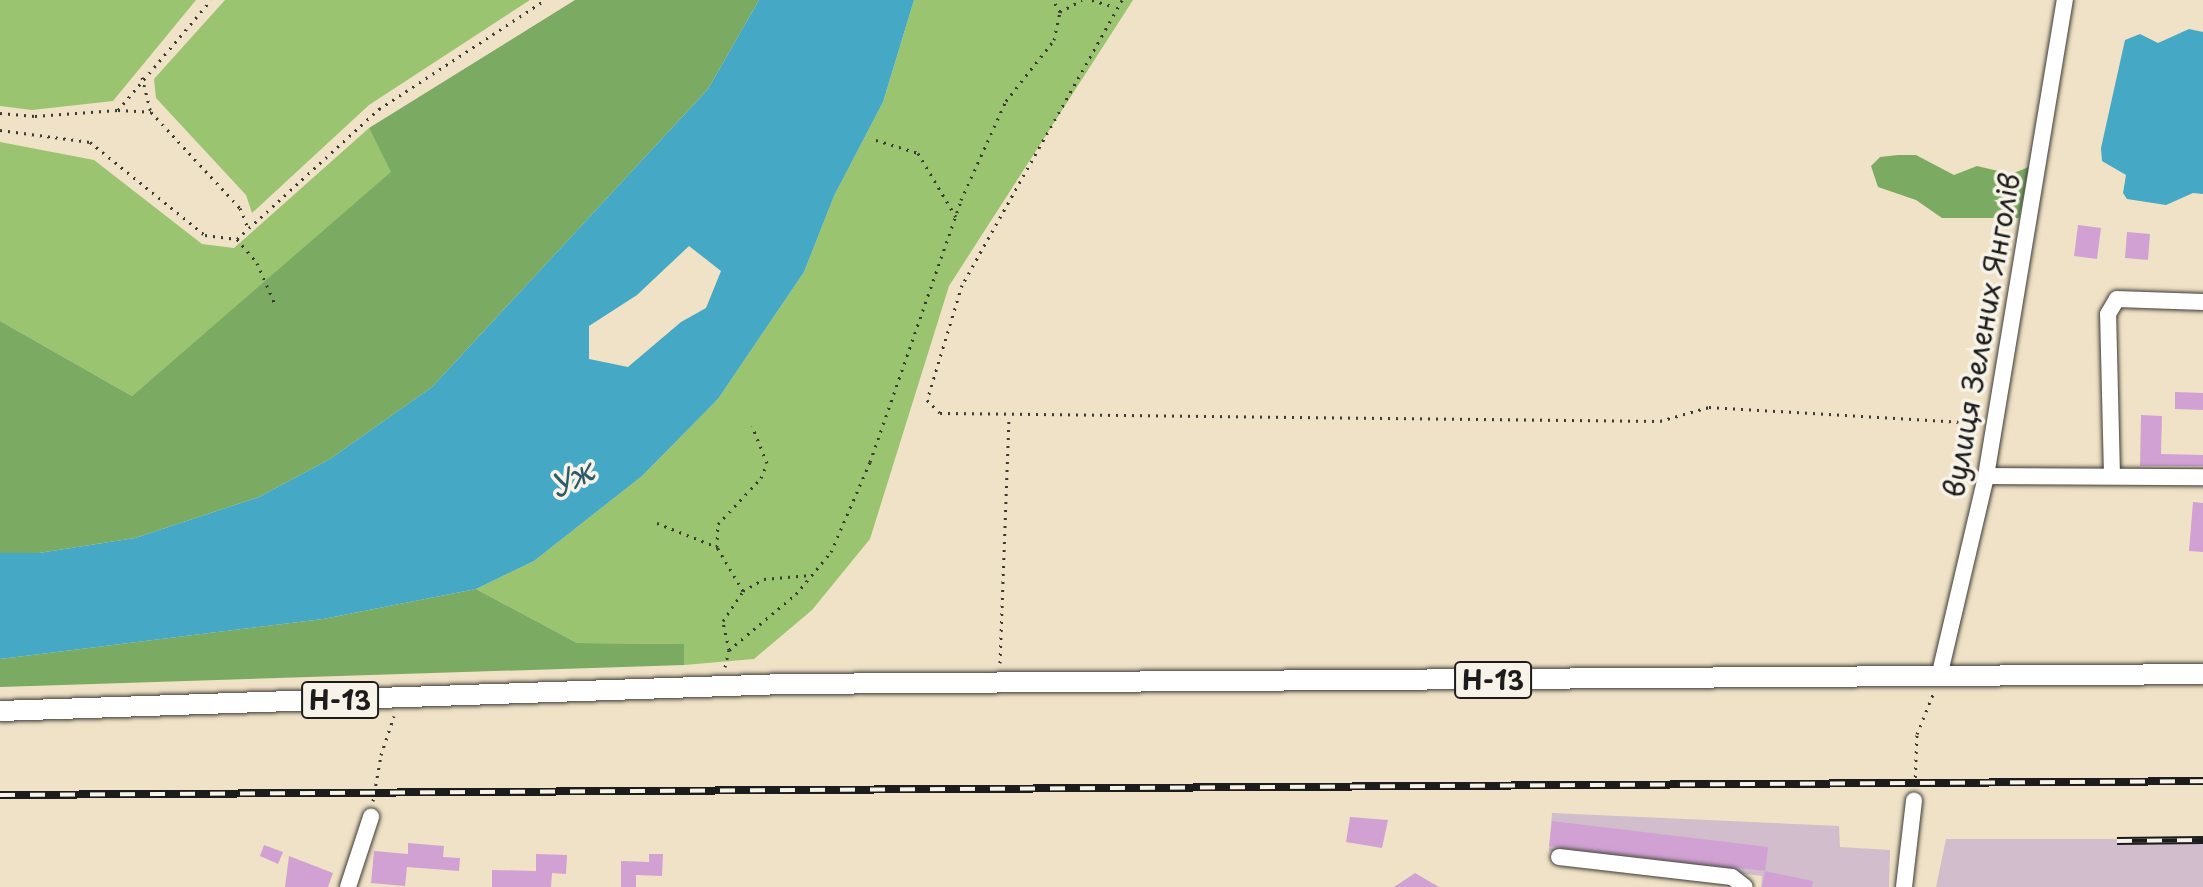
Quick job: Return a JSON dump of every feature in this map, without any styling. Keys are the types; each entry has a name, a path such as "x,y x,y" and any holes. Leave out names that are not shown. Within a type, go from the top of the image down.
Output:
{"main road":[{"name":"Н-13","path":"0,711 721,686 2203,674"}],"street":[{"name":"вулиця Зелених Янголів","path":"1939,677 1986,476 2065,0"},
{"path":"2112,475 2108,314 2117,299 2203,302"},
{"path":"1986,476 2203,477"},
{"path":"1904,887 1914,801"},
{"path":"348,887 371,817"},
{"path":"1559,857 1732,877 1745,887"}],"path":[{"path":"118,110 142,77 211,0"},
{"path":"237,239 379,109 545,0"},
{"path":"729,650 812,575 831,552 870,462 956,217 1006,101 1054,40 1060,12 1053,0"},
{"path":"1060,12 1082,0"},
{"path":"1092,0 1117,7"},
{"path":"1122,0 962,285 927,400 940,413 1009,417 1660,421 1709,407 1959,422"},
{"path":"142,77 151,112 240,208 248,228"},
{"path":"0,113 35,116 118,110 151,112"},
{"path":"0,130 90,142 205,235 237,239 257,263 274,302"},
{"path":"876,140 918,153 956,217"},
{"path":"1000,683 1009,417"},
{"path":"743,591 717,547 718,524 761,478 767,463 752,426"},
{"path":"657,523 717,547"},
{"path":"721,686 729,650 723,621 743,591 764,579 812,575"},
{"path":"1914,801 1917,734 1939,677"},
{"path":"371,817 381,755 401,697"}],"shaded area":[{"path":"1552,813 1839,826 1840,847 1890,850 1889,887 1761,887 1762,876 1549,851"},
{"path":"1946,839 2203,839 2203,887 1936,887"}],"green space":[{"path":"0,0 196,0 113,101 32,110 0,106"},
{"path":"225,0 530,0 369,105 252,213 246,195 156,98 154,79"},
{"path":"575,0 759,0 708,89 432,387 330,459 259,497 135,538 39,553 0,553 0,321 132,396 391,172 369,128"},
{"path":"914,0 1133,0 949,286 870,539 812,610 754,659 684,665 683,644 577,643 476,589 534,561 642,476 718,399 804,272 834,196 883,102"},
{"path":"369,128 392,172 132,396 0,321 0,142 94,160 202,244 234,248"},
{"path":"1916,155 1954,175 1977,166 2011,174 2029,167 2019,218 1942,218 1916,200 1878,187 1871,166 1880,157"},
{"path":"476,589 577,643 684,644 684,665 0,687 0,659 323,619"}],"water":[{"name":"Уж","path":"759,0 914,0 883,102 834,196 804,272 718,399 642,476 534,561 476,589 323,619 0,659 0,553 39,553 135,538 259,497 330,459 432,387 708,89","holes":["689,246 721,271 706,308 681,322 628,367 589,359 589,326 637,295"]},
{"path":"2189,29 2203,32 2203,194 2193,193 2166,205 2127,199 2123,193 2126,175 2102,161 2101,148 2125,40 2140,34 2158,43"}],"building":[{"path":"2078,225 2101,228 2097,259 2074,256"},
{"path":"2127,232 2150,234 2148,260 2125,258"},
{"path":"2175,392 2203,393 2203,410 2175,409"},
{"path":"2141,415 2162,416 2161,454 2203,455 2203,466 2140,466"},
{"path":"2193,502 2203,503 2203,552 2189,551"},
{"path":"1350,817 1388,820 1382,848 1346,842"},
{"path":"1552,821 1768,847 1765,871 1549,846"},
{"path":"408,843 444,846 443,857 460,858 459,871 407,867 405,886 371,883 374,851 408,854"},
{"path":"264,845 283,852 278,864 260,856"},
{"path":"536,854 567,855 566,874 552,873 551,887 492,887 492,870 536,871"},
{"path":"649,854 663,854 662,876 636,875 636,887 621,887 621,861 649,862"},
{"path":"289,856 333,873 328,887 285,887"},
{"path":"1765,871 1813,881 1812,887 1762,887"},
{"path":"1415,873 1439,887 1394,887"}],"railway":[{"path":"0,795 2203,781"},
{"path":"2117,841 2203,840"}]}
